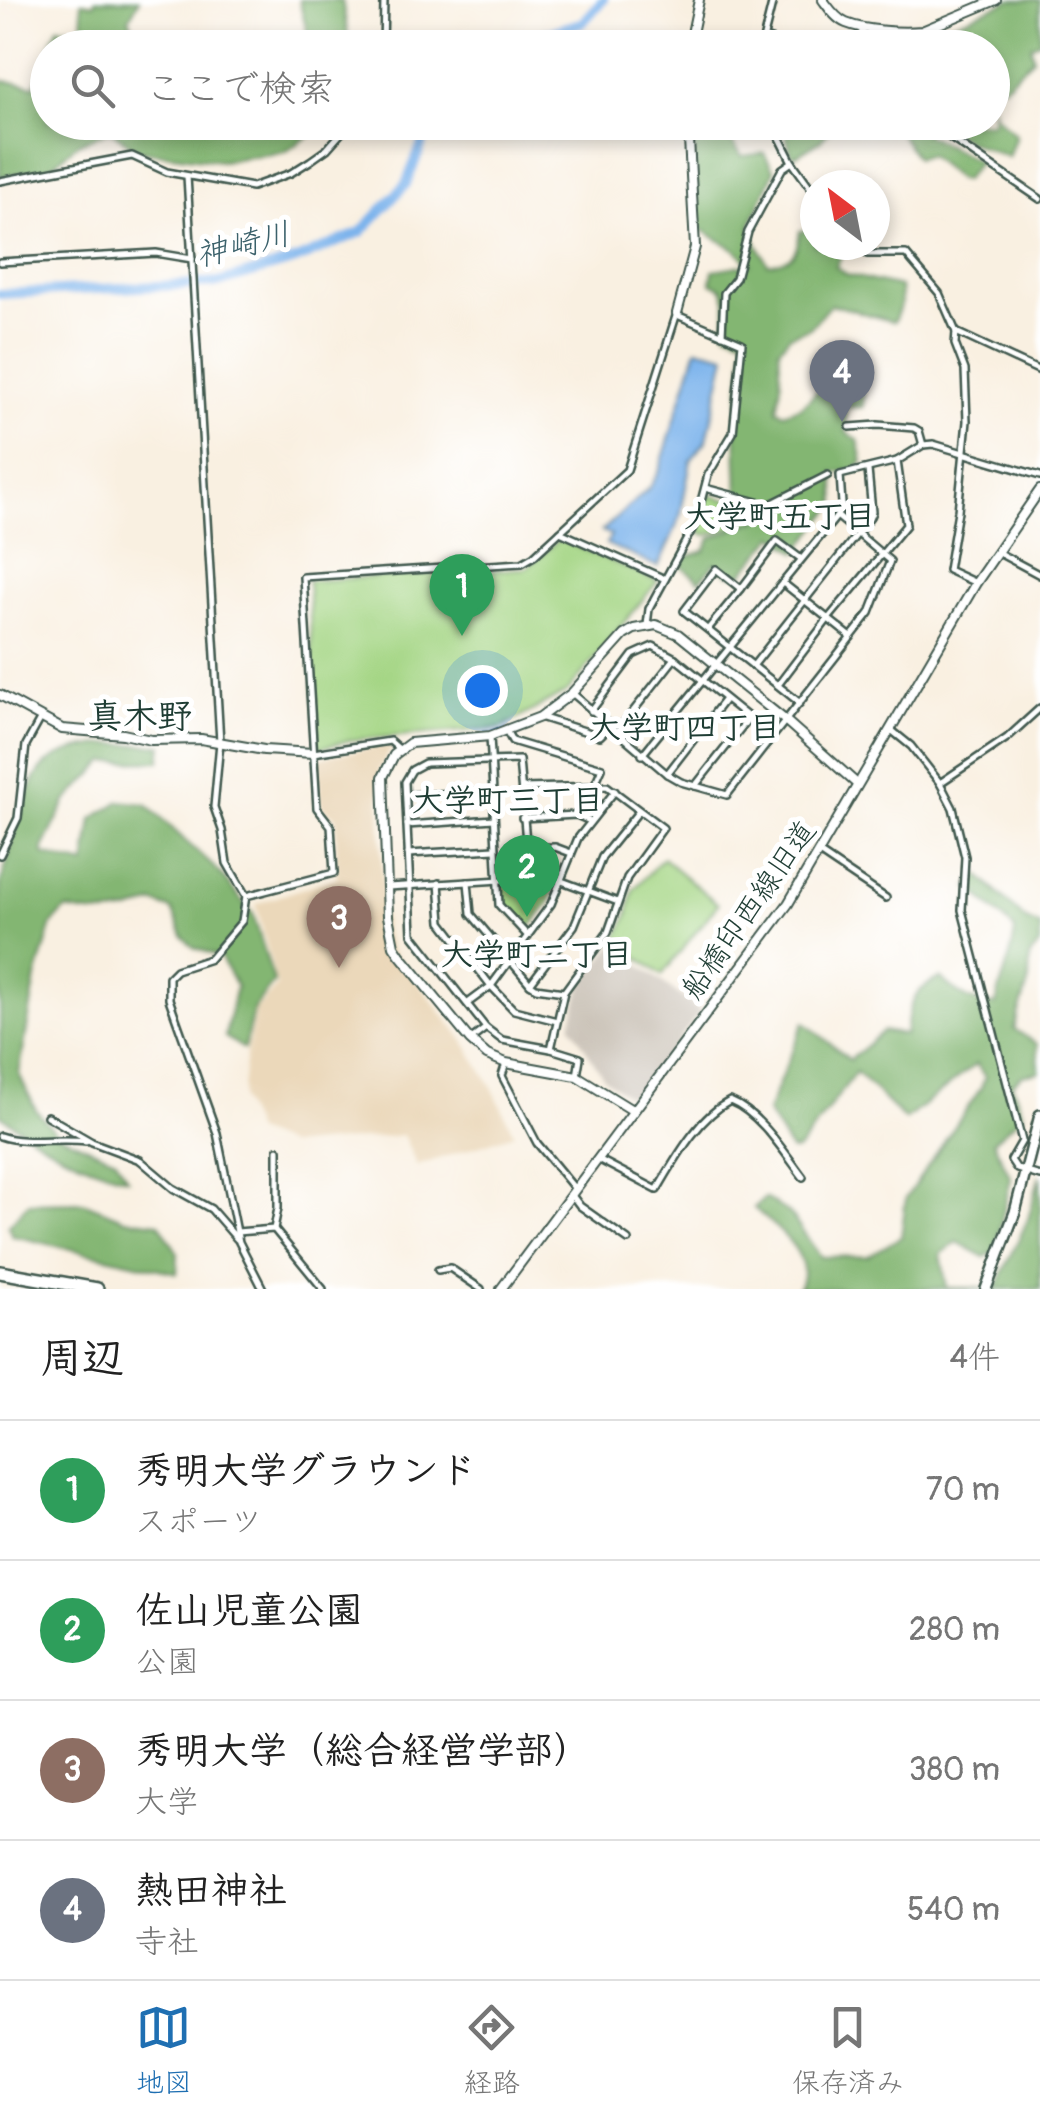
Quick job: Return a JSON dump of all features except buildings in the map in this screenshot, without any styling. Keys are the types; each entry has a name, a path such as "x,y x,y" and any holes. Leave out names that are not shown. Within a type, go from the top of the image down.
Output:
{"highway":[{"path":"0,1275 57,1289"},
{"path":"0,1275 97,1289"}],"main road":[{"path":"986,1289 1002,1251 1040,1115"}],"street":[{"path":"383,30 384,0"},
{"path":"693,30 699,0"},
{"path":"766,30 772,0"},
{"path":"822,0 842,21 908,30"},
{"path":"924,30 996,0"},
{"path":"864,30 867,27"},
{"path":"0,181 126,156 137,157 156,170 252,187 291,173 335,140"},
{"path":"246,896 334,872 331,826 317,808 303,577 522,563 627,470 695,246 689,140"},
{"path":"781,140 800,173"},
{"path":"953,140 1040,199"},
{"path":"722,335 724,293 736,278 748,232 782,169 792,162"},
{"path":"187,176 220,742 214,807 227,863 246,896 242,921 210,958 169,976 169,999 217,1134 239,1242"},
{"path":"0,262 156,253 192,259"},
{"path":"890,253 912,258 939,293 956,332 954,344 968,396 958,511 948,570 976,583"},
{"path":"647,625 649,609 696,524 712,466 733,433 742,343 677,314"},
{"path":"956,332 1040,370"},
{"path":"850,428 914,428 924,445"},
{"path":"642,755 837,516 842,504 840,475 897,461 924,445 962,451 1040,476"},
{"path":"778,685 906,526 897,461"},
{"path":"753,666 872,512 868,470"},
{"path":"704,488 769,505 828,475"},
{"name":"船橋印西線旧道","path":"501,1289 788,904 976,583 1040,490"},
{"path":"572,693 667,774 727,794 870,613 890,561 837,516"},
{"path":"560,532 664,579"},
{"path":"707,630 778,541 801,559"},
{"path":"997,552 1040,576"},
{"path":"740,588 716,569 684,612 800,703"},
{"path":"783,583 851,638"},
{"path":"632,1110 577,1076 506,1063 487,1055 470,1040 394,946 388,916 384,777 399,749 419,742 490,736 540,717 572,693 624,635 647,625 678,634 786,721 856,784"},
{"path":"591,711 640,650 653,646 675,658 774,737"},
{"path":"616,733 675,658"},
{"path":"0,695 73,732 313,753 390,741 399,749"},
{"path":"667,774 725,699"},
{"path":"940,784 1007,738 1040,708"},
{"path":"540,717 600,736 609,727"},
{"path":"0,855 18,818 26,745 41,718"},
{"path":"695,786 749,718"},
{"path":"889,728 910,746 953,808 964,846 962,910 1022,1140 1011,1160 1017,1169 1040,1176"},
{"path":"507,732 512,740 602,768 595,784"},
{"path":"490,736 499,904 528,936"},
{"path":"529,877 519,760 419,765 406,777 412,934 486,1028 502,1040 580,1058 577,1076"},
{"path":"522,788 595,784 615,791 663,828 627,878 608,932 564,992 551,1049"},
{"path":"467,1004 490,986 551,904 590,821 615,791"},
{"path":"406,796 493,792"},
{"path":"530,984 574,926 602,857 640,810"},
{"path":"522,818 576,815 590,821"},
{"path":"407,825 494,819"},
{"path":"526,848 554,847 572,853"},
{"path":"408,854 495,849"},
{"path":"820,853 886,898"},
{"path":"388,887 529,877 560,881 618,902"},
{"path":"468,882 471,914 510,962 536,988 564,992"},
{"path":"438,883 442,922 490,986 514,1010 558,1021"},
{"path":"470,1040 486,1028"},
{"path":"506,1063 502,1076 537,1142 580,1206 628,1240"},
{"path":"598,1159 657,1190 695,1134 715,1110 730,1100 760,1124 803,1177"},
{"path":"47,1116 92,1142 140,1160 172,1188 211,1209 239,1242 263,1289"},
{"path":"0,1136 17,1141 46,1138 92,1142"},
{"path":"274,1229 278,1150"},
{"path":"237,1232 274,1229"},
{"path":"274,1229 323,1289"},
{"path":"438,1270 450,1268 481,1289"}],"shaded area":[{"path":"392,747 379,769 384,929 391,950 462,1038 492,1087 514,1134 417,1166 403,1135 290,1146 255,1132 241,1099 256,1010 277,986 256,904 337,877 336,817 321,806 317,758"},
{"path":"613,945 701,1011 636,1095 629,1097 604,1078 571,1025 581,987"}],"green space":[{"path":"95,0 139,0 129,19 134,30 57,30 83,29 81,2 94,4"},
{"path":"299,0 342,0 347,30 307,30"},
{"path":"1011,0 1040,0 1040,41 1031,46 1033,58 1010,80 1010,30 950,30 949,25"},
{"path":"0,80 30,85 30,140 86,140 51,167 0,177"},
{"path":"1010,129 1016,135 1008,157 967,140 1010,140"},
{"path":"124,140 303,140 285,152 221,161 139,151"},
{"path":"694,140 731,141 742,156 764,153 774,171 751,224 768,264 792,255 800,231 800,260 839,260 836,267 848,275 900,287 901,304 894,322 831,304 810,328 790,335 779,349 781,384 777,410 784,413 802,406 825,384 864,393 863,407 846,407 846,432 858,440 863,462 854,470 834,473 836,504 797,552 775,536 741,575 728,574 715,563 700,581 680,565 682,558 705,551 711,538 758,520 762,507 738,500 736,430 745,339 726,332 726,300 722,288 711,283 713,270 750,264 736,250 699,228"},
{"path":"787,140 821,140 795,156"},
{"path":"904,140 937,140 979,162 964,180 958,180 929,155 916,158"},
{"path":"708,495 760,508 757,519 707,535 700,533"},
{"path":"559,539 658,581 568,691 501,728 350,740 317,749 308,581 527,568"},
{"path":"112,744 162,745 160,761 105,762 67,800 43,854 85,865 92,819 120,801 146,804 217,870 253,914 274,982 254,1008 244,1049 225,1037 236,986 220,957 193,947 183,936 172,910 155,903 111,914 66,909 52,924 36,978 19,1074 36,1110 57,1134 116,1159 127,1178 60,1153 0,1115 0,884 18,821 30,788 45,765 68,752"},
{"path":"663,858 718,904 662,975 616,941 628,915 633,890"},
{"path":"978,874 1026,920 1040,926 1040,944 1030,956 1029,981 1014,1029 1037,1044 1039,1072 1022,1075 1012,1084 1023,1115 993,1141 1011,1178 995,1251 985,1257 957,1242 941,1254 947,1288 996,1288 1028,1219 1040,1175 1040,1289 798,1289 803,1266 798,1254 754,1208 765,1198 789,1213 821,1257 868,1256 901,1237 906,1198 985,1077 976,1064 905,1120 856,1072 798,1150 791,1151 767,1112 804,1022 850,1060 883,1031 905,1035 908,1015 918,993 941,978 966,998 996,1005 1015,930 969,887"},
{"path":"555,883 549,903 528,930 503,902 501,884"},
{"path":"83,1202 125,1219 159,1223 178,1253 177,1273 13,1236 8,1226 28,1203"}],"water":[{"path":"697,348 726,355 707,440 691,460 680,518 658,567 606,544 611,535 602,531 650,487 659,471"}],"waterway":[{"name":"神崎川","path":"557,30 583,22 603,0"},
{"name":"神崎川","path":"0,294 218,283 296,260 361,232 406,184 424,140"}],"place":[{"name":"熱田神社","path":"842,422"},
{"name":"秀明大学グラウンド","path":"462,636"},
{"name":"佐山児童公園","path":"527,917"},
{"name":"秀明大学（総合経営学部）","path":"339,968"}],"district":[{"name":"大学町五丁目","path":"780,517"},
{"name":"真木野","path":"140,717"},
{"name":"大学町四丁目","path":"685,728"},
{"name":"大学町三丁目","path":"508,801"},
{"name":"大学町二丁目","path":"537,955"}]}
